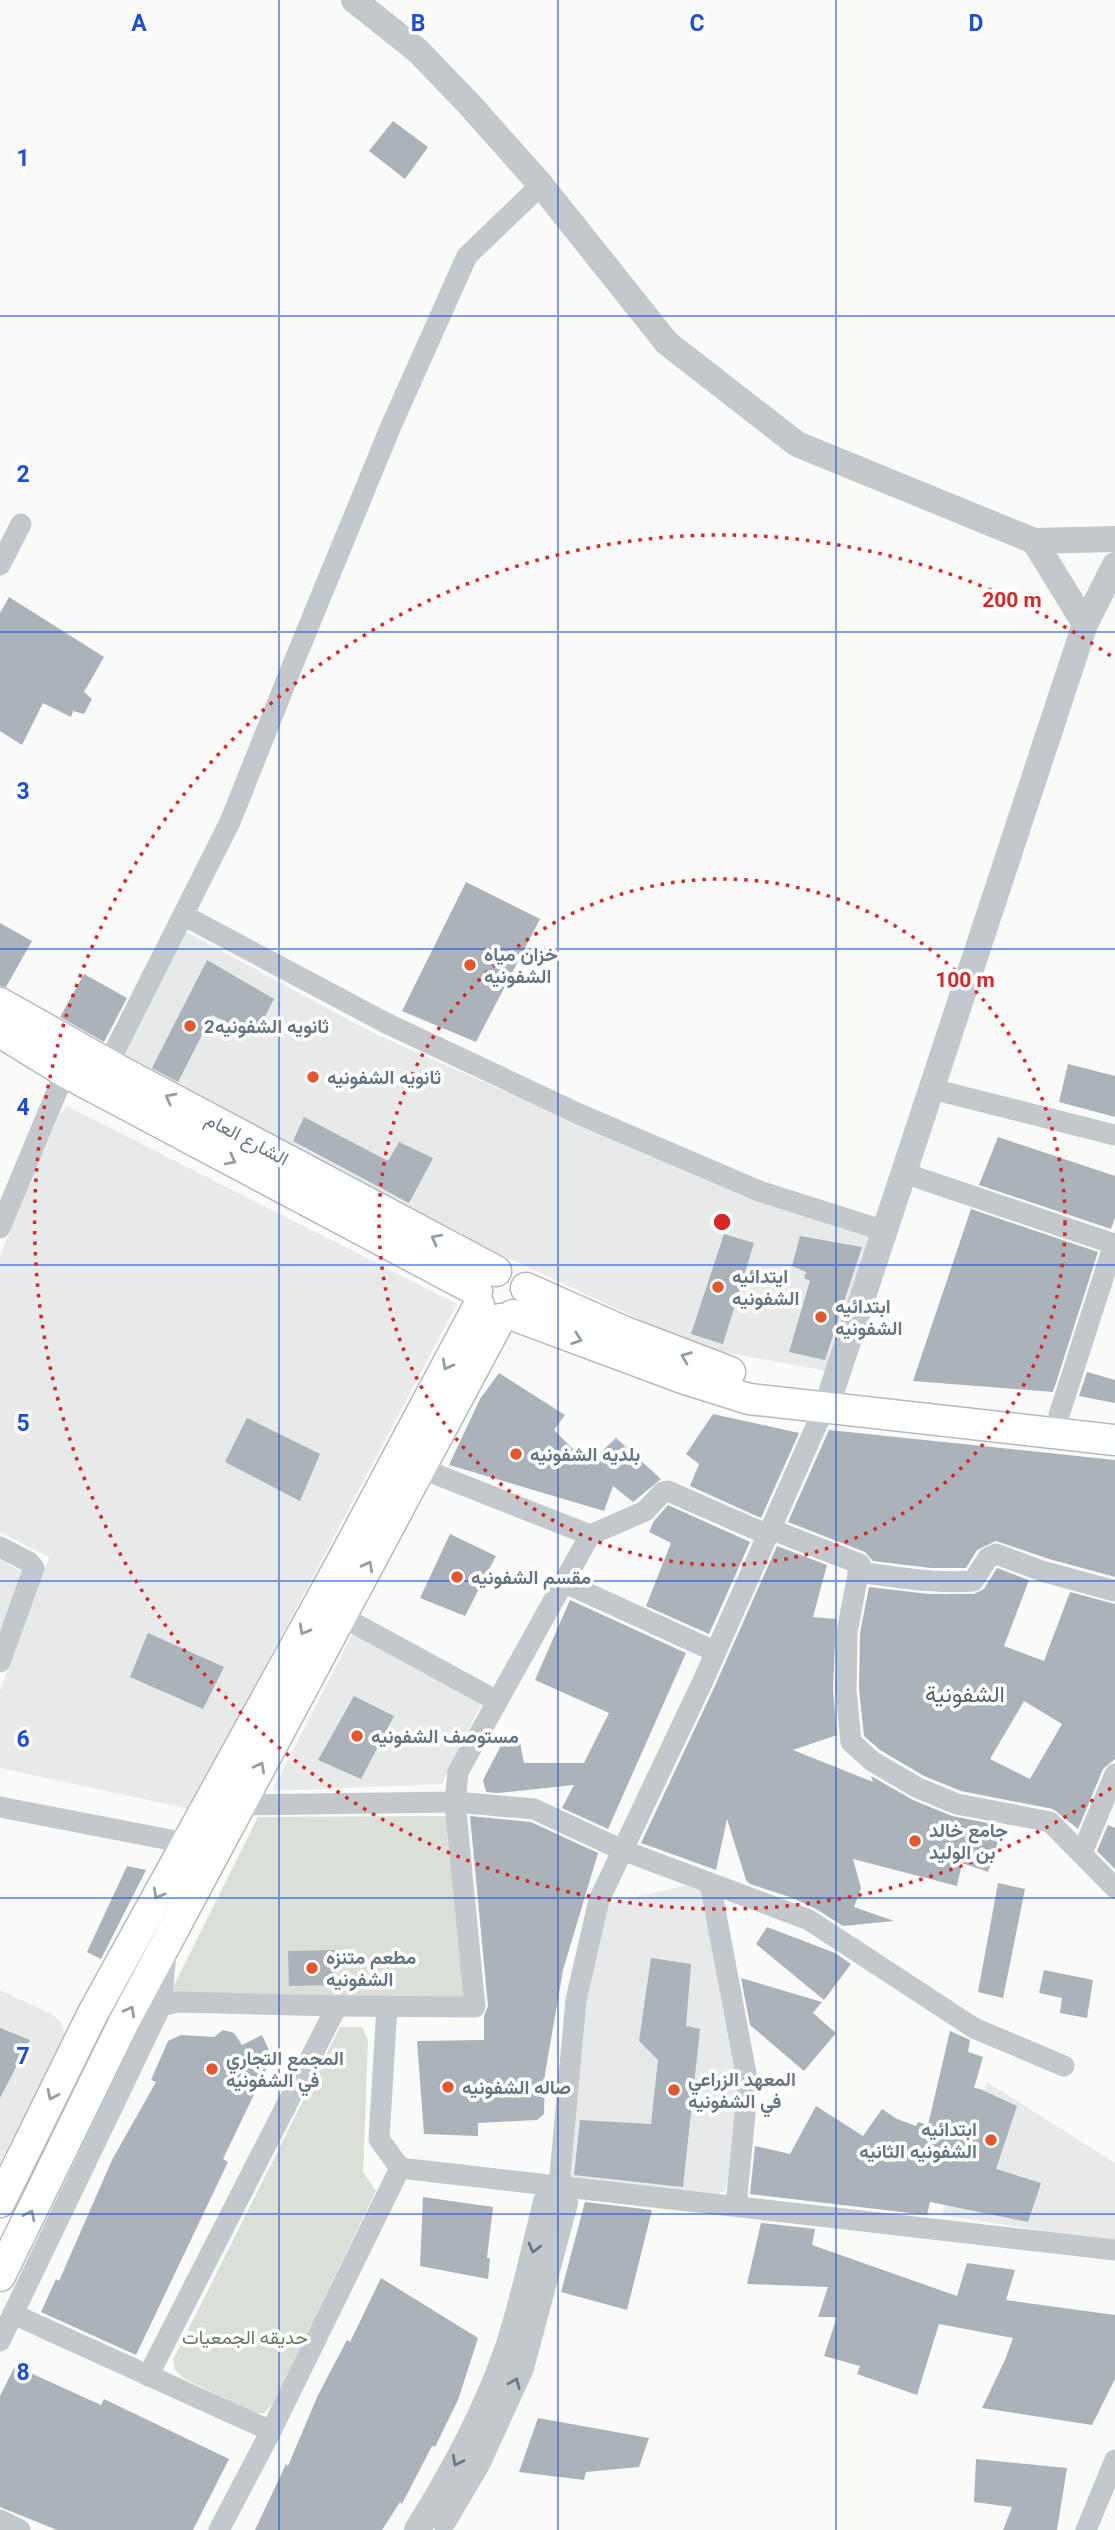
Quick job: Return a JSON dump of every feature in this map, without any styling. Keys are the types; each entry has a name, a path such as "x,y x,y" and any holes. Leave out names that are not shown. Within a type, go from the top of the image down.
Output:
{"main road":[{"name":"الشارع العام","path":"0,1003 108,1064 493,1300"},
{"name":"الشارع العام","path":"0,1032 65,1072 493,1300"},
{"path":"493,1300 522,1306 526,1288 695,1361 746,1378 828,1399 1115,1440"},
{"path":"493,1300 685,1379 749,1399 828,1399 1059,1415 1115,1422"},
{"path":"0,2276 124,2022 420,1468 493,1300"},
{"path":"0,2202 92,2015 186,1843 493,1300"}],"street":[{"path":"354,0 418,51 541,185 667,343 797,444 1034,541 1115,539"},
{"path":"108,1064 230,822 381,452 467,256 541,185"},
{"path":"0,565 21,524"},
{"path":"1034,541 1085,624"},
{"path":"437,2530 477,2464 521,2368 565,2203 559,2186 576,2000 599,1900 716,1652 828,1399 1085,624 1115,565"},
{"path":"183,915 386,1023 579,1114 759,1191 885,1231"},
{"path":"0,1228 65,1072"},
{"path":"932,1089 1115,1135"},
{"path":"904,1173 1114,1244 1059,1415"},
{"path":"420,1468 590,1535"},
{"path":"161,2006 178,2002 475,2007 455,1802 458,1772 590,1535 645,1511 663,1492 668,1491 769,1532 859,1564 847,1632 846,1690 851,1742 872,1760 918,1788 957,1804 1050,1822 1115,1888"},
{"path":"0,1547 29,1562 34,1568 0,1662"},
{"path":"858,1572 924,1580 973,1581 988,1558 996,1554 1045,1572 1115,1591"},
{"path":"563,1582 716,1652"},
{"path":"341,1616 497,1702"},
{"path":"1083,1853 1115,1774"},
{"path":"240,1805 455,1802 534,1809 622,1850 809,1920 974,2028 1064,2066"},
{"path":"0,1807 186,1843"},
{"path":"709,1883 748,2084 736,2206"},
{"path":"0,2341 161,2006 167,1942"},
{"path":"148,2376 337,2006"},
{"path":"387,2006 379,2138 400,2168 1115,2250"},
{"path":"219,2530 271,2431 400,2168"},
{"path":"417,2530 467,2442 492,2386 506,2352 546,2202 559,2186"},
{"path":"13,2314 271,2431"},
{"path":"1086,2530 1115,2460"},
{"path":"0,2520 20,2530"}],"shaded area":[{"path":"185,931 375,1034 738,1194 882,1240 838,1373 718,1351 671,1334 410,1212 119,1061"},
{"path":"67,1106 457,1304 190,1809 0,1768 0,1691 49,1557 0,1532 0,1255 59,1115"},
{"path":"0,1560 24,1573 0,1631"},
{"path":"353,1633 482,1702 442,1784 272,1791"},
{"path":"688,1885 700,1890 702,1894 737,2077 739,2094 725,2191 716,2194 567,2178 582,2031 601,1915 609,1903"},
{"path":"0,1990 51,2014 61,2022 65,2035 0,2163"},
{"path":"987,2082 1115,2163 1115,2242 942,2215"}],"green space":[{"path":"448,1816 467,1997 169,1995 258,1817"},
{"name":"حديقه الجمعيات","path":"340,2027 362,2027 368,2040 363,2172 376,2191 273,2403 264,2413 255,2413 185,2379 175,2370 173,2360"}],"building":[{"path":"393,121 428,147 405,179 369,151"},
{"path":"9,597 104,657 84,692 92,699 84,714 73,711 71,717 43,703 22,745 0,731 0,613"},
{"name":"خزان مياه الشفونيه","path":"466,882 540,919 476,1042 402,1011"},
{"path":"0,923 32,941 6,987 0,986"},
{"name":"ثانويه الشفونيه2","path":"207,960 274,999 255,1036 212,1015 178,1082 152,1068"},
{"path":"84,974 127,998 104,1042 60,1017"},
{"path":"1068,1064 1115,1076 1115,1117 1059,1102"},
{"name":"ثانويه الشفونيه","path":"304,1117 388,1161 399,1142 433,1158 409,1203 293,1141"},
{"path":"998,1137 1115,1176 1115,1217 1111,1229 979,1185"},
{"path":"971,1209 1098,1252 1053,1392 913,1381"},
{"path":"724,1234 754,1243 723,1344 691,1334"},
{"name":"ابتدائيه الشفونيه","path":"800,1236 862,1247 825,1360 789,1352 810,1281 804,1278 806,1272 792,1266"},
{"path":"1087,1372 1115,1380 1115,1403 1079,1396"},
{"name":"بلديه الشفونيه","path":"499,1373 565,1415 554,1430 588,1464 616,1438 661,1479 633,1502 613,1486 604,1511 449,1465 480,1399"},
{"path":"713,1414 799,1433 761,1518 690,1486 699,1464 686,1454"},
{"path":"247,1418 320,1454 300,1501 225,1462"},
{"path":"829,1430 1115,1460 1115,1577 996,1541 977,1550 966,1568 931,1568 873,1561 865,1552 788,1522"},
{"path":"668,1505 750,1542 709,1634 646,1606 671,1543 649,1532 654,1521"},
{"name":"مقسم الشفونيه","path":"450,1534 496,1556 465,1616 420,1598"},
{"path":"777,1546 827,1565 813,1617 836,1619 833,1690 837,1735 793,1750 873,1782 871,1776 913,1800 952,1816 1003,1826 988,1872 962,1863 957,1886 853,1859 861,1888 854,1907 894,1921 843,1926 793,1898 750,1884 746,1880 727,1819 716,1870 641,1843"},
{"path":"997,1568 1029,1580 1004,1646 1044,1661 1070,1592 1115,1604 1115,1759 1103,1769 1078,1829 1053,1809 961,1791 924,1776 880,1750 864,1736 859,1689 860,1633 869,1587 929,1594 974,1594 984,1589","holes":["1024,1701 1062,1724 1030,1779 990,1759"]},
{"path":"570,1600 686,1653 608,1829 562,1808 574,1785 498,1793 486,1792 483,1780 507,1734 519,1737 524,1763 584,1763 609,1713 535,1680"},
{"path":"148,1633 224,1667 203,1709 130,1677"},
{"name":"مستوصف الشفونيه","path":"354,1696 394,1716 361,1779 318,1760"},
{"path":"470,1816 531,1822 598,1853 563,1970 545,2074 544,2114 537,2120 478,2123 478,2136 424,2134 417,2041 484,2040 484,2016 488,2006"},
{"path":"1108,1825 1115,1828 1115,1869 1097,1851"},
{"path":"127,1866 146,1870 101,1959 87,1952"},
{"path":"998,1883 1025,1889 1003,1998 978,1992"},
{"path":"767,1927 835,1953 851,1964 824,2000 756,1944"},
{"name":"مطعم متنزه الشفونيه","path":"335,1950 336,1985 289,1986 288,1951"},
{"name":"المعهد الزراعي في الشفونيه","path":"651,1958 691,1964 686,2026 700,2029 683,2187 574,2175 580,2120 651,2124 658,2060 639,2041"},
{"path":"1044,1970 1093,1980 1087,2018 1060,2013 1062,1998 1039,1993"},
{"path":"741,1978 822,2002 813,2013 836,2033 804,2071 750,2025"},
{"path":"0,2028 30,2040 0,2098"},
{"path":"223,2030 234,2033 242,2045 262,2035 272,2057 223,2159 228,2162 136,2355 41,2312 56,2279 59,2281 112,2160 156,2082 151,2080 168,2041 181,2035 214,2037"},
{"path":"950,2031 970,2040 968,2052 983,2057 974,2088 1017,2106 996,2169 1041,2183 1028,2222 930,2202 927,2215 750,2194 755,2146 790,2154 816,2106 863,2136 882,2109 897,2119 916,2126 918,2122 928,2125"},
{"path":"423,2197 493,2207 487,2258 490,2258 488,2279 420,2266"},
{"path":"585,2202 652,2210 627,2310 561,2292"},
{"path":"761,2223 815,2229 812,2245 957,2296 967,2263 1015,2270 1006,2300 1115,2315 1115,2379 1092,2425 982,2408 1013,2338 939,2324 917,2395 857,2374 860,2366 824,2356 837,2317 818,2317 828,2287 747,2284"},
{"path":"381,2278 478,2338 458,2400 435,2447 432,2446 402,2504 400,2502 382,2530 255,2530 286,2464 288,2466 318,2395 347,2340 350,2342"},
{"path":"15,2366 101,2405 104,2399 229,2459 193,2530 57,2530 0,2507 0,2396"},
{"path":"538,2418 649,2438 639,2467 586,2472 584,2480 519,2472"},
{"path":"976,2459 1067,2468 1057,2530 1003,2530 1012,2507 974,2502"}],"place":[{"name":"خزان مياه الشفونيه","path":"470,965"},
{"name":"ثانويه الشفونيه2","path":"190,1026"},
{"name":"ثانويه الشفونيه","path":"313,1077"},
{"name":"ايتدائيه الشفونيه","path":"718,1287"},
{"name":"ابتدائيه الشفونيه","path":"821,1317"},
{"name":"بلديه الشفونيه","path":"516,1454"},
{"name":"مقسم الشفونيه","path":"457,1577"},
{"name":"مستوصف الشفونيه","path":"357,1736"},
{"name":"جامع خالد بن الوليد","path":"915,1841"},
{"name":"مطعم متنزه الشفونيه","path":"312,1968"},
{"name":"المجمع التجاري في الشفونيه","path":"212,2069"},
{"name":"صاله الشفونيه","path":"448,2087"},
{"name":"المعهد الزراعي في الشفونيه","path":"674,2090"},
{"name":"ابتدائيه الشفونيه الثانيه","path":"991,2140"}],"district":[{"name":"الشفونية","path":"965,1694"}]}
